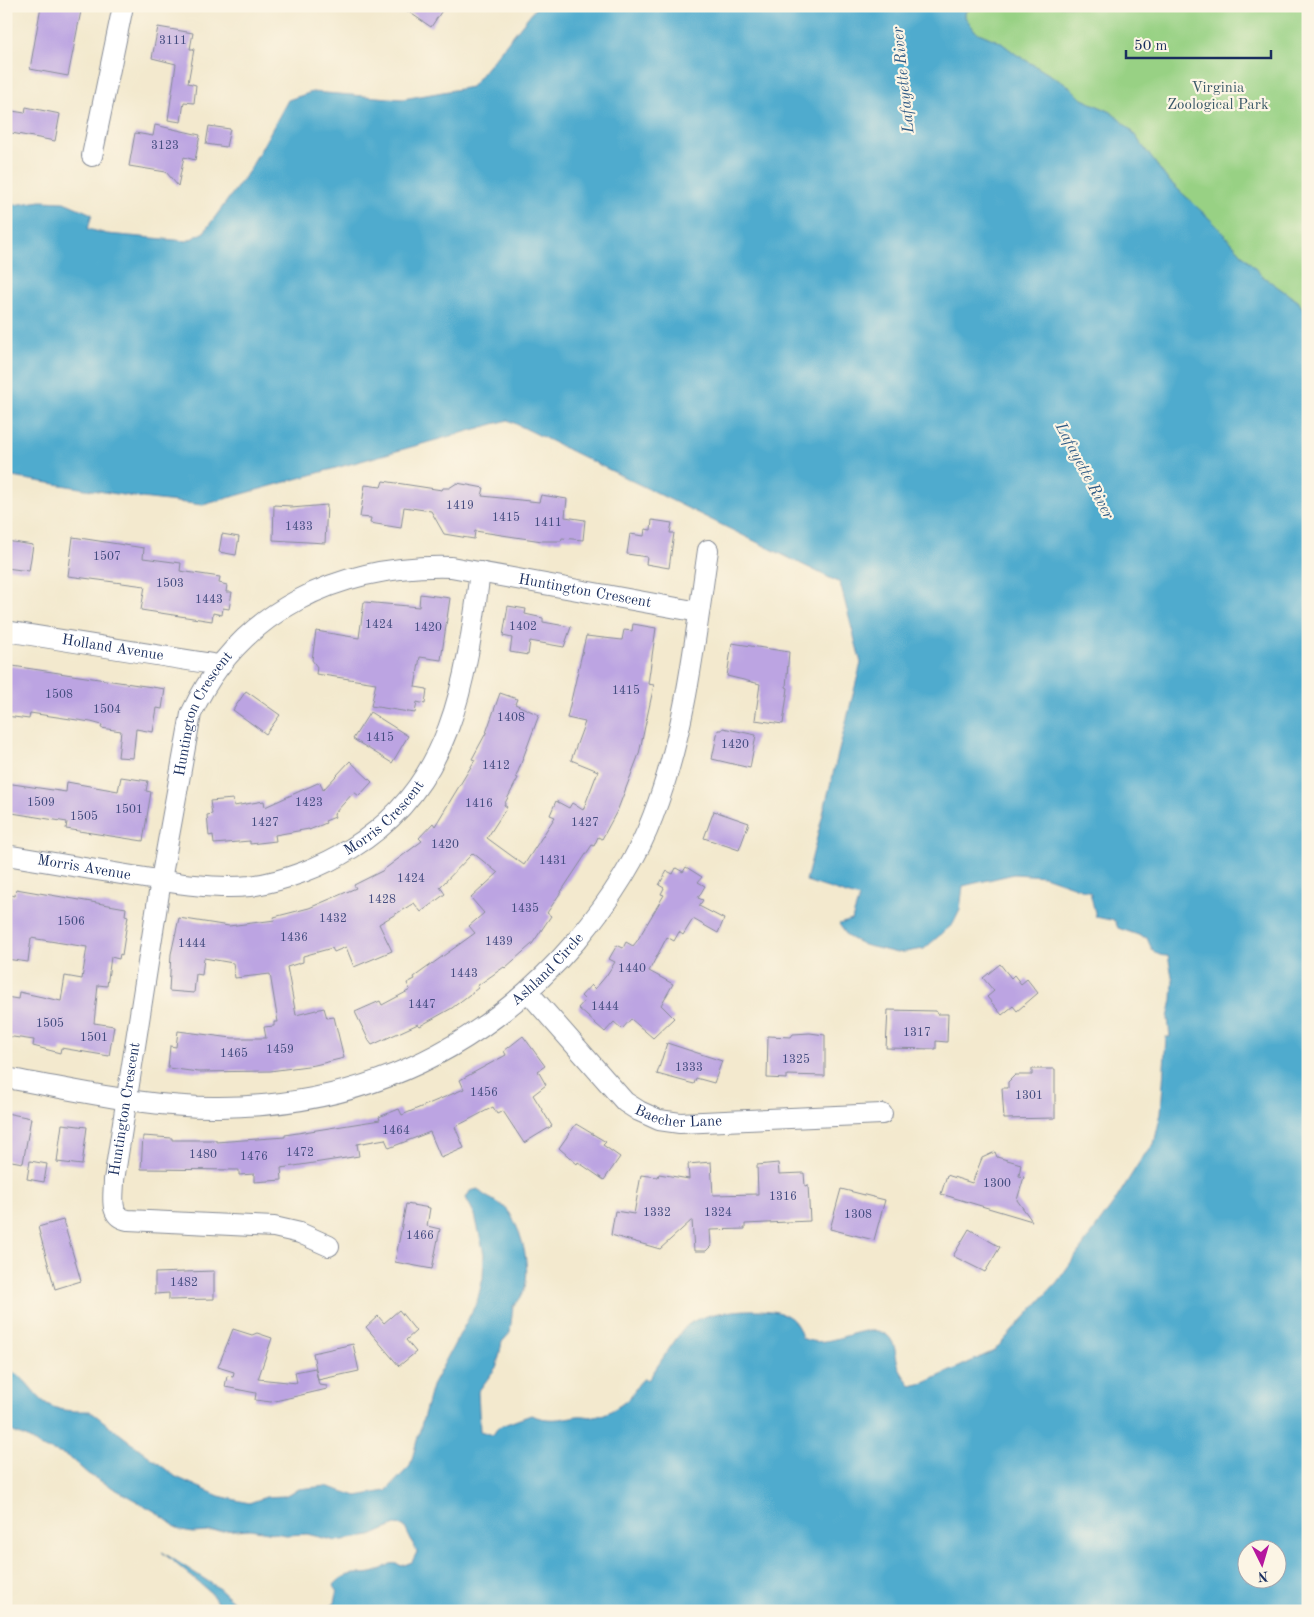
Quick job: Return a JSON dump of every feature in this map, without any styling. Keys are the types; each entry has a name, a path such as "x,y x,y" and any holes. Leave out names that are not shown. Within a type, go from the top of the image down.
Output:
{"street":[{"path":"92,156 123,6"},
{"name":"Ashland Circle","path":"6,1078 148,1102 226,1107 308,1099 356,1088 399,1074 448,1050 487,1026 528,992 586,930 616,889 636,854 653,817 672,760 684,709 708,550"},
{"name":"Huntington Crescent","path":"329,1246 300,1233 274,1227 122,1219 116,1214 113,1207 114,1180 161,880 191,714 201,692 219,665 252,631 288,605 316,590 340,581 385,570 418,566 451,567 699,612"},
{"name":"Morris Crescent","path":"161,880 248,886 276,880 316,867 342,855 370,838 397,815 416,792 432,767 446,736 461,686 470,645 480,572"},
{"name":"Holland Avenue","path":"6,631 219,665"},
{"name":"Morris Avenue","path":"6,855 161,880"},
{"name":"Baecher Lane","path":"528,992 612,1090 639,1111 659,1120 680,1123 882,1114"}],"green space":[{"name":"Virginia Zoological Park","path":"974,6 1308,6 1308,314 1296,300 1261,275 1213,222 1167,179 1131,130 1111,112 1082,99 1070,87 1017,55 1000,42 976,32 965,17 965,12"}],"water":[{"name":"Lafayette River","path":"537,6 974,6 965,12 965,17 976,32 1000,42 1017,55 1070,87 1082,99 1111,112 1131,130 1167,179 1213,222 1261,275 1296,300 1308,314 1308,1611 324,1611 335,1603 337,1592 333,1586 339,1580 350,1575 372,1573 390,1564 402,1566 412,1562 417,1552 404,1526 395,1525 371,1536 336,1541 307,1534 286,1535 250,1529 193,1533 181,1531 156,1512 88,1474 68,1456 39,1446 28,1438 6,1429 6,1370 19,1376 39,1398 51,1406 70,1411 90,1411 176,1477 219,1496 249,1503 266,1497 284,1496 299,1489 326,1486 357,1496 386,1491 410,1466 432,1386 477,1302 483,1278 484,1254 475,1215 466,1198 470,1191 478,1189 485,1196 505,1208 515,1222 526,1260 527,1274 521,1298 513,1306 510,1333 502,1342 497,1366 478,1392 480,1431 493,1435 498,1427 531,1415 543,1419 554,1419 579,1416 597,1417 606,1413 628,1399 642,1380 645,1378 648,1380 674,1341 689,1324 709,1315 736,1311 763,1310 784,1314 796,1324 802,1338 813,1341 824,1341 868,1331 878,1331 887,1335 893,1342 898,1366 911,1386 924,1383 994,1351 1057,1282 1113,1204 1142,1158 1154,1144 1161,1113 1166,1037 1170,1037 1168,1018 1172,1000 1173,981 1168,956 1160,955 1154,951 1147,938 1118,928 1115,921 1096,917 1090,892 1044,876 1014,874 963,886 960,910 953,924 924,949 897,953 864,945 848,937 839,924 852,920 859,898 806,881 861,663 840,583 508,420 203,505 141,498 6,476 6,206 41,201 64,202 92,214 88,229 107,234 187,241 204,232 249,171 288,100 312,92 403,99 471,87"},
{"path":"162,1552 217,1587 244,1611 219,1611 220,1607 211,1593"}],"building":[{"path":"41,6 82,6 68,76 30,69"},
{"path":"400,6 445,6 431,27"},
{"path":"158,27 193,33 190,49 194,49 188,83 196,85 194,103 184,102 181,122 168,120 176,64 152,58"},
{"path":"26,107 60,114 55,141 6,132 6,110 25,113"},
{"path":"155,125 200,135 195,160 184,157 178,186 166,172 129,166 135,133 153,136"},
{"path":"209,126 230,129 226,147 206,144"},
{"path":"383,481 442,490 457,483 484,488 482,496 539,502 541,495 567,499 565,517 585,520 583,540 562,538 561,541 542,541 475,531 474,539 444,534 431,511 404,507 401,528 370,523 371,518 360,517 365,485 381,487"},
{"path":"274,505 291,506 291,508 327,505 325,543 273,540"},
{"path":"652,520 672,523 670,533 674,533 669,568 646,564 647,557 627,554 630,534 644,536 645,529 651,530"},
{"path":"222,534 239,537 236,555 219,552"},
{"path":"73,537 144,548 143,558 181,563 180,571 220,577 219,583 227,585 226,592 232,592 229,609 223,608 222,615 213,613 212,621 141,610 145,586 68,576"},
{"path":"6,541 33,545 29,571 6,568"},
{"path":"420,594 450,598 441,660 420,657 415,687 427,689 425,704 417,702 415,713 371,706 376,683 316,674 317,667 312,660 316,631 359,638 364,602 419,607"},
{"path":"508,606 526,609 525,614 543,618 543,622 571,627 564,647 530,641 528,655 510,652 512,638 503,636"},
{"path":"633,624 656,628 648,684 654,685 639,754 618,809 602,839 598,837 594,846 592,845 547,913 551,916 532,944 505,968 477,986 478,988 452,1008 420,1026 418,1024 372,1045 369,1041 355,1012 380,1001 382,1005 410,990 407,983 415,979 414,977 475,933 469,926 484,913 471,898 498,873 473,853 440,887 445,894 421,912 414,903 379,924 392,951 354,967 346,947 334,952 332,948 303,956 303,962 287,967 296,1015 324,1008 327,1018 334,1017 344,1058 315,1065 270,1071 198,1072 168,1068 170,1046 176,1047 178,1031 232,1038 266,1038 264,1027 274,1026 274,1022 278,1022 270,974 235,978 233,963 204,958 202,975 196,974 194,993 169,991 171,954 179,918 229,926 275,920 274,917 309,908 356,888 354,885 382,871 422,841 419,838 433,823 435,826 475,760 472,759 486,733 500,693 517,699 515,704 539,715 516,777 518,778 504,805 507,807 487,838 524,865 555,817 550,815 556,801 569,808 572,803 583,810 598,771 571,760 585,722 567,718 586,636 622,640 624,630 632,631"},
{"path":"732,643 789,652 786,687 788,688 783,724 755,720 760,684 727,676"},
{"path":"6,665 165,689 162,709 157,708 153,732 136,729 133,758 118,757 121,731 101,728 102,725 91,722 30,713 29,719 6,716"},
{"path":"246,691 280,715 266,734 233,710"},
{"path":"370,712 408,736 392,763 353,739"},
{"path":"723,728 756,735 750,768 712,759 718,730"},
{"path":"350,761 372,782 359,796 354,792 334,814 335,817 325,821 326,823 309,830 275,835 276,841 250,844 250,841 214,844 213,835 209,836 207,815 212,814 210,801 233,799 234,806 264,801 265,807 320,782 323,790"},
{"path":"121,777 148,781 146,791 151,792 143,841 66,829 67,822 6,812 6,783 66,792 67,782 118,791"},
{"path":"714,811 749,823 739,850 704,838"},
{"path":"686,867 702,877 698,882 705,886 698,898 703,900 699,906 724,919 718,933 693,919 683,935 679,932 674,941 667,937 649,971 673,984 661,1005 674,1018 653,1038 631,1019 622,1029 614,1022 605,1032 578,1008 585,1000 581,996 591,985 595,989 606,976 615,962 609,959 617,945 623,948 626,942 633,946 637,941 664,895 661,894 664,888 659,885 667,871 673,874 676,868 683,872"},
{"path":"16,889 126,908 125,915 128,916 122,955 120,954 119,959 111,957 107,986 98,985 94,1023 114,1026 109,1056 61,1048 60,1053 33,1046 34,1040 6,1036 6,997 18,999 19,992 61,1001 65,976 82,979 87,947 31,938 28,962 6,959 6,927 11,895 15,896"},
{"path":"1000,964 1011,978 1014,975 1021,984 1027,979 1038,993 1017,1011 1013,1006 1002,1015 987,997 994,991 983,978"},
{"path":"888,1010 936,1011 938,1014 948,1014 947,1042 936,1041 936,1049 886,1048"},
{"path":"810,1033 825,1035 825,1076 787,1075 787,1079 767,1078 768,1036 791,1037 793,1034"},
{"path":"523,1036 545,1066 538,1071 546,1085 533,1095 552,1126 524,1143 503,1111 497,1114 493,1107 455,1127 464,1148 441,1158 430,1132 389,1148 385,1139 357,1144 359,1156 281,1168 282,1180 254,1182 254,1174 239,1175 239,1170 141,1169 143,1136 172,1138 172,1140 216,1140 216,1142 285,1137 285,1135 380,1120 379,1117 399,1109 402,1115 464,1089 460,1080 506,1055 504,1051"},
{"path":"667,1043 722,1061 714,1083 696,1078 694,1084 657,1074"},
{"path":"1032,1069 1055,1069 1055,1118 1004,1119 1002,1088 1008,1088 1008,1082 1015,1075 1032,1075"},
{"path":"6,1113 31,1118 23,1163 6,1160"},
{"path":"62,1124 87,1127 82,1165 57,1162"},
{"path":"576,1124 606,1142 603,1145 620,1157 604,1180 578,1162 577,1164 559,1148"},
{"path":"995,1152 997,1157 1021,1164 1019,1176 1024,1177 1017,1200 1032,1221 941,1194 947,1175 972,1183 982,1158"},
{"path":"30,1161 47,1164 44,1182 27,1179"},
{"path":"711,1162 713,1195 758,1194 757,1165 778,1163 779,1174 804,1173 805,1186 808,1185 810,1221 745,1224 745,1229 710,1230 711,1246 706,1251 694,1251 692,1220 660,1249 611,1235 615,1211 634,1214 641,1175 658,1177 659,1174 689,1179 688,1164"},
{"path":"841,1189 885,1200 874,1240 830,1229"},
{"path":"406,1204 430,1208 427,1226 440,1229 432,1269 395,1262"},
{"path":"63,1220 81,1281 55,1289 38,1227"},
{"path":"969,1229 1000,1247 985,1272 953,1256"},
{"path":"214,1271 214,1299 169,1300 169,1293 155,1294 155,1273"},
{"path":"399,1310 416,1331 406,1340 416,1352 399,1366 366,1327 378,1316 384,1323"},
{"path":"233,1329 252,1335 257,1333 272,1338 258,1379 297,1383 295,1372 315,1368 319,1385 327,1386 327,1389 271,1402 255,1400 256,1393 225,1387 227,1376 233,1377 234,1372 218,1367"},
{"path":"353,1344 359,1371 318,1380 313,1353"}]}
